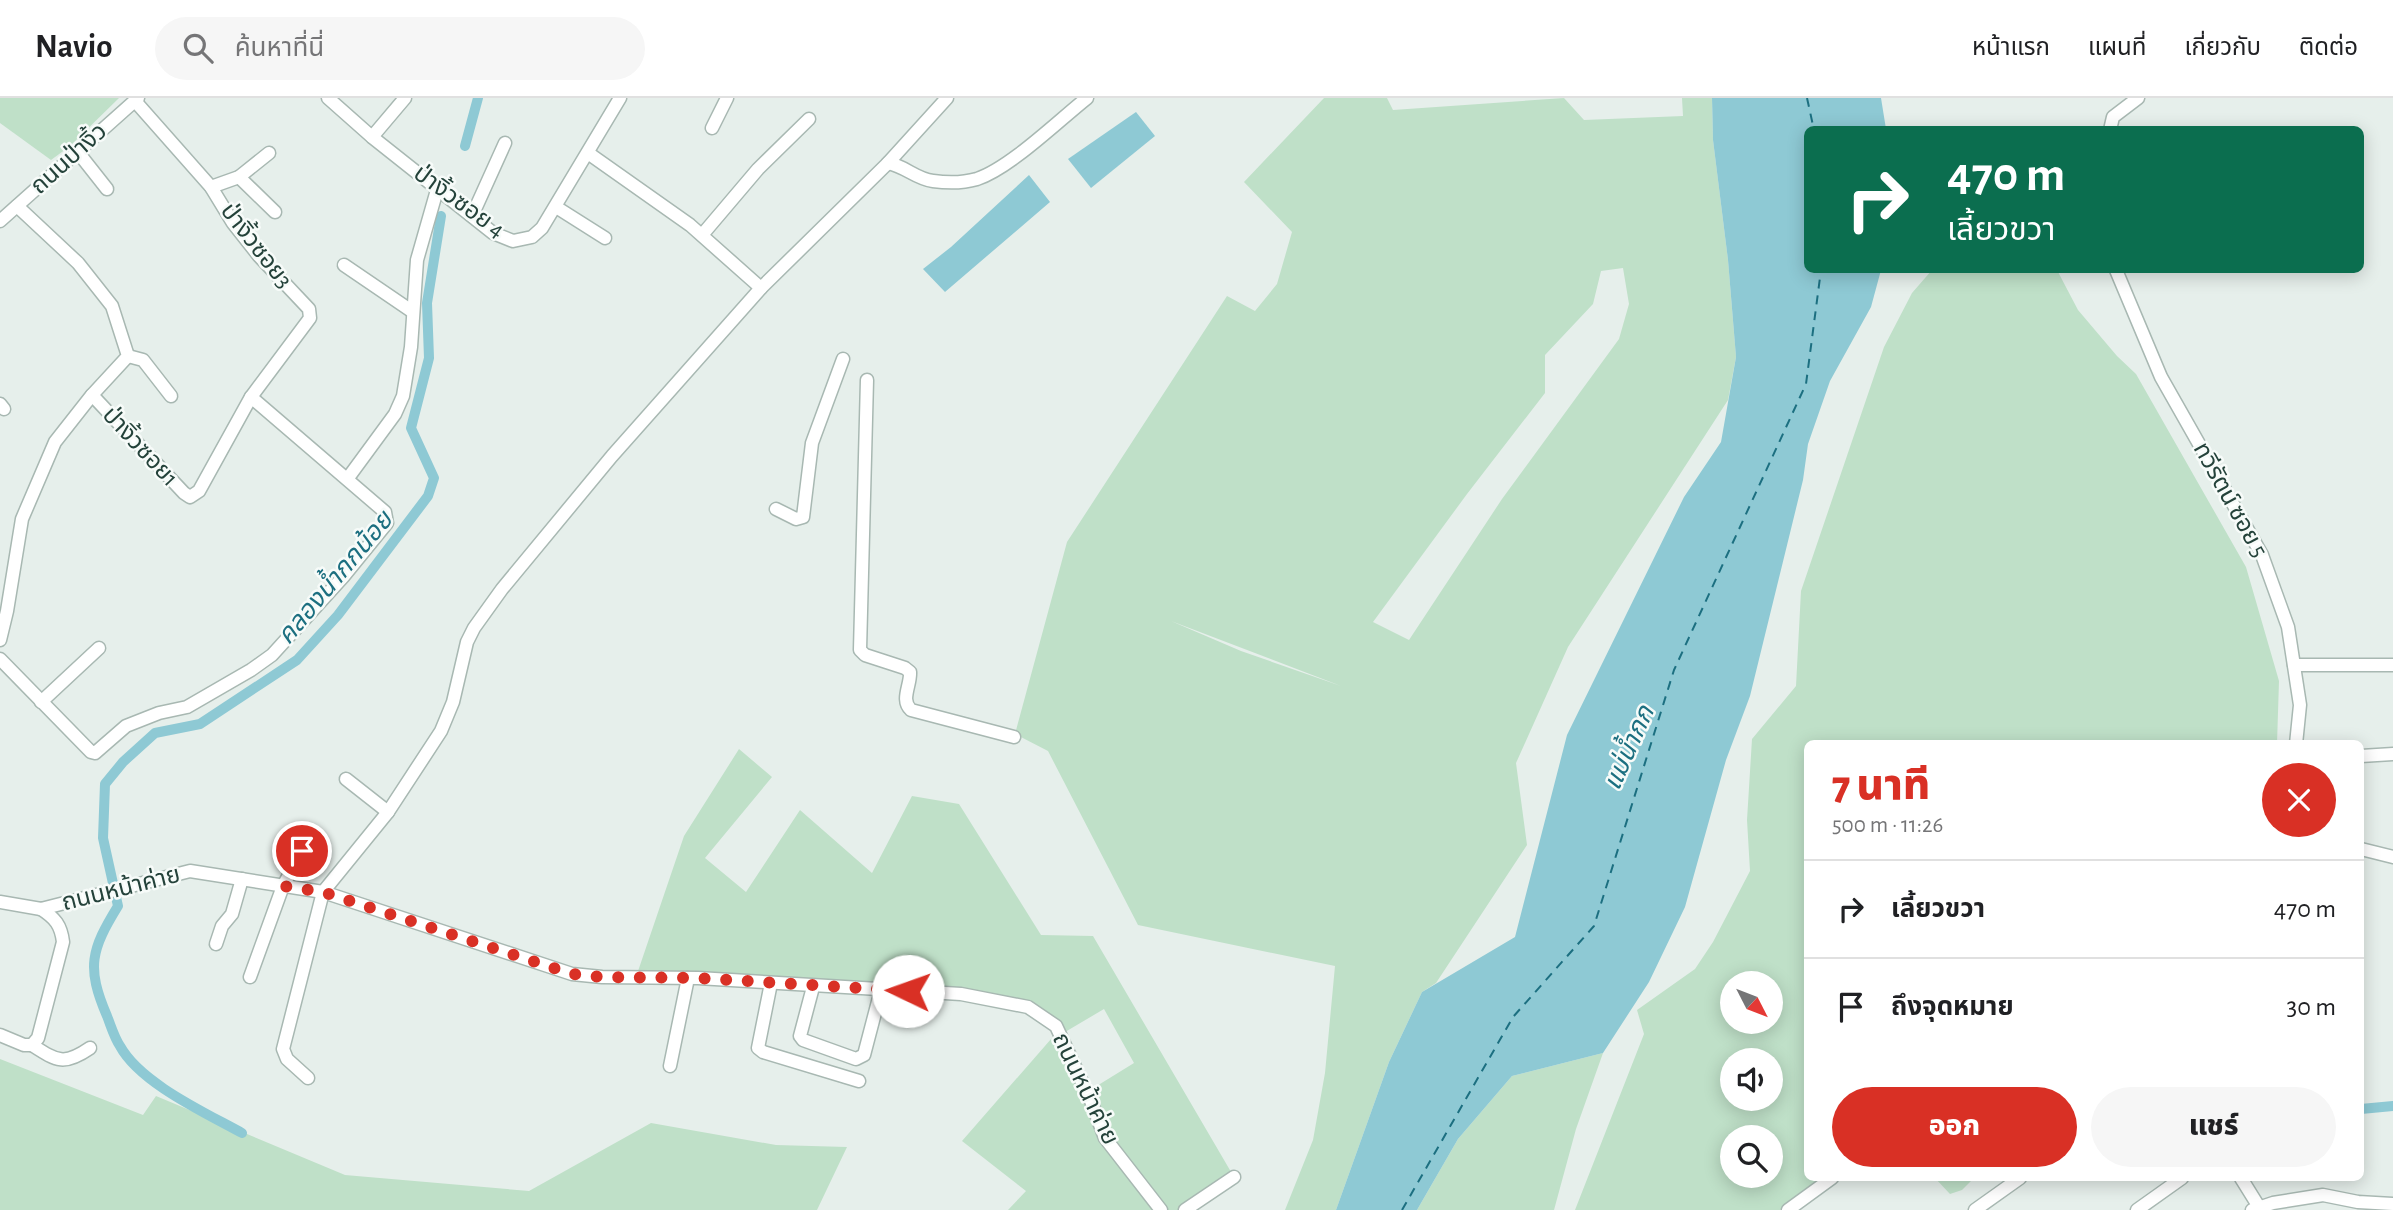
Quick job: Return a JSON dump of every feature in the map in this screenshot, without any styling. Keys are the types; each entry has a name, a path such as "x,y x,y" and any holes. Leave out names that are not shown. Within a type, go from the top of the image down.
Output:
{"street":[{"name":"ป่างิ้วซอย 4","path":"328,98 437,190 493,233 513,241 531,237 542,228 620,98"},
{"path":"372,137 405,98"},
{"path":"712,128 727,98"},
{"path":"308,1078 287,1059 283,1049 323,892 388,812 441,732 453,702 467,642 474,628 502,589 604,466 761,288 888,163 947,98"},
{"path":"888,163 898,164 922,179 961,182 976,179 1000,167 1087,98"},
{"path":"2111,126 2113,117 2138,98"},
{"name":"ถนนป่างิ้ว","path":"2,216 17,206 136,99"},
{"name":"ป่างิ้วซอย3","path":"136,99 211,187 233,223 259,256 309,309 310,318 251,397"},
{"path":"702,235 758,169 809,119"},
{"path":"472,216 505,143"},
{"path":"77,151 107,189"},
{"path":"211,187 239,177 269,153"},
{"path":"588,153 702,235 761,288"},
{"path":"239,177 275,212"},
{"path":"348,478 395,414 403,396 411,348 417,260 437,190"},
{"path":"17,206 78,263 112,306 128,356 143,360 171,396"},
{"path":"556,207 605,238"},
{"path":"344,265 413,312"},
{"name":"ทวีรัตน์ ซอย 5","path":"2117,273 2161,377 2262,555 2288,627 2300,705 2296,740"},
{"name":"ป่างิ้วซอย1","path":"128,356 92,395 190,497 199,491 251,397"},
{"path":"776,509 796,519 803,517 812,443 843,359"},
{"path":"867,380 860,650 865,655 910,672 906,705 911,710 1014,737"},
{"path":"0,640 22,519 55,442 92,395"},
{"path":"0,659 91,752 96,753 126,726 159,713 187,707 251,670 272,654 387,523 385,512 251,397"},
{"path":"41,702 99,648"},
{"path":"2294,665 2393,665"},
{"path":"2364,756 2393,754"},
{"path":"346,779 388,812"},
{"path":"250,977 283,886 302,851 285,837"},
{"path":"2364,850 2393,857"},
{"name":"ถนนหน้าค่าย","path":"0,902 41,909 190,871 323,892 572,974 961,994 1028,1007 1056,1027 1091,1101 1105,1138 1158,1209"},
{"path":"216,944 222,926 232,914 242,879"},
{"path":"32,1045 38,1038 63,942 61,927 41,909"},
{"path":"670,1066 688,978"},
{"path":"771,983 758,1048 859,1081"},
{"path":"813,987 800,1036 803,1040 856,1059 864,1055 881,990"},
{"path":"0,1035 24,1045 32,1045 49,1056 66,1061 90,1048"},
{"path":"1185,1210 1234,1177"},
{"path":"1788,1210 1828,1181"},
{"path":"1975,1210 2016,1181"},
{"path":"2137,1210 2178,1181"},
{"path":"2242,1181 2256,1209 2323,1195 2358,1202 2393,1204"}],"green space":[{"path":"0,98 119,98 70,146 51,160 0,123"},
{"path":"1324,98 1387,98 1393,110 1564,98 1584,120 1683,116 1682,98 1712,98 1713,140 1728,260 1736,357 1728,400 1568,647 1516,763 1527,845 1436,983 1422,992 1389,1062 1336,1210 1285,1210 1313,1140 1325,1073 1335,966 1138,925 1048,751 1015,734 1067,542 1227,296 1255,311 1277,284 1292,232 1244,182","holes":["1623,268 1629,304 1619,339 1502,499 1409,640 1373,622 1545,393 1545,355 1593,304 1601,271","1171,621 1341,686 1241,651"]},
{"path":"1929,273 2059,273 2078,310 2136,374 2246,567 2279,681 2277,740 1804,740 1804,1181 1818,1181 1780,1210 1575,1210 1644,1034 1637,1010 1695,969 1713,942 1750,871 1747,820 1752,739 1796,686 1801,591 1884,347 1912,293"},
{"path":"739,749 772,777 705,858 746,892 800,810 872,873 912,796 959,804 1041,935 1093,936 1234,1177 1185,1210 1008,1210 1026,1191 962,1141 1058,1031 1028,1007 998,1001 636,977 684,836","holes":["1104,1009 1134,1063 1087,1092 1060,1035"]},
{"path":"1603,1053 1576,1129 1554,1210 1417,1210 1458,1139 1512,1076"},
{"path":"0,1059 143,1115 156,1096 345,1175 529,1191 651,1123 776,1145 847,1147 817,1210 0,1210"},
{"path":"1938,1181 1971,1181 1962,1190 1950,1194"}],"water":[{"name":"แม่น้ำกก","path":"1712,98 1881,98 1886,126 1804,126 1804,273 1880,273 1871,307 1830,381 1808,444 1803,480 1750,696 1726,760 1685,907 1649,982 1603,1053 1512,1076 1458,1139 1417,1210 1336,1210 1389,1062 1422,992 1515,937 1567,735 1684,497 1721,442 1736,357 1728,260 1713,140"},
{"path":"1136,112 1155,136 1091,188 1068,159"},
{"path":"1029,175 1050,202 945,292 923,269 951,247"}],"waterway":[{"name":"คลองน้ำกกน้อย","path":"465,146 478,98"},
{"name":"คลองน้ำกกน้อย","path":"242,1133 175,1096 142,1072 118,1043 100,999 94,959 102,935 118,906 103,838 105,784 123,762 155,733 200,724 297,660 338,615 428,496 434,478 411,428 429,358 427,303 441,216"},
{"path":"2364,1109 2393,1106"}],"ferry route":[{"path":"1807,98 1813,126"},
{"path":"1402,1210 1513,1017 1594,926 1674,670 1806,384 1821,273"}],"route":[{"path":"302,851 283,886 323,892 572,974 698,978 908,991"}]}
